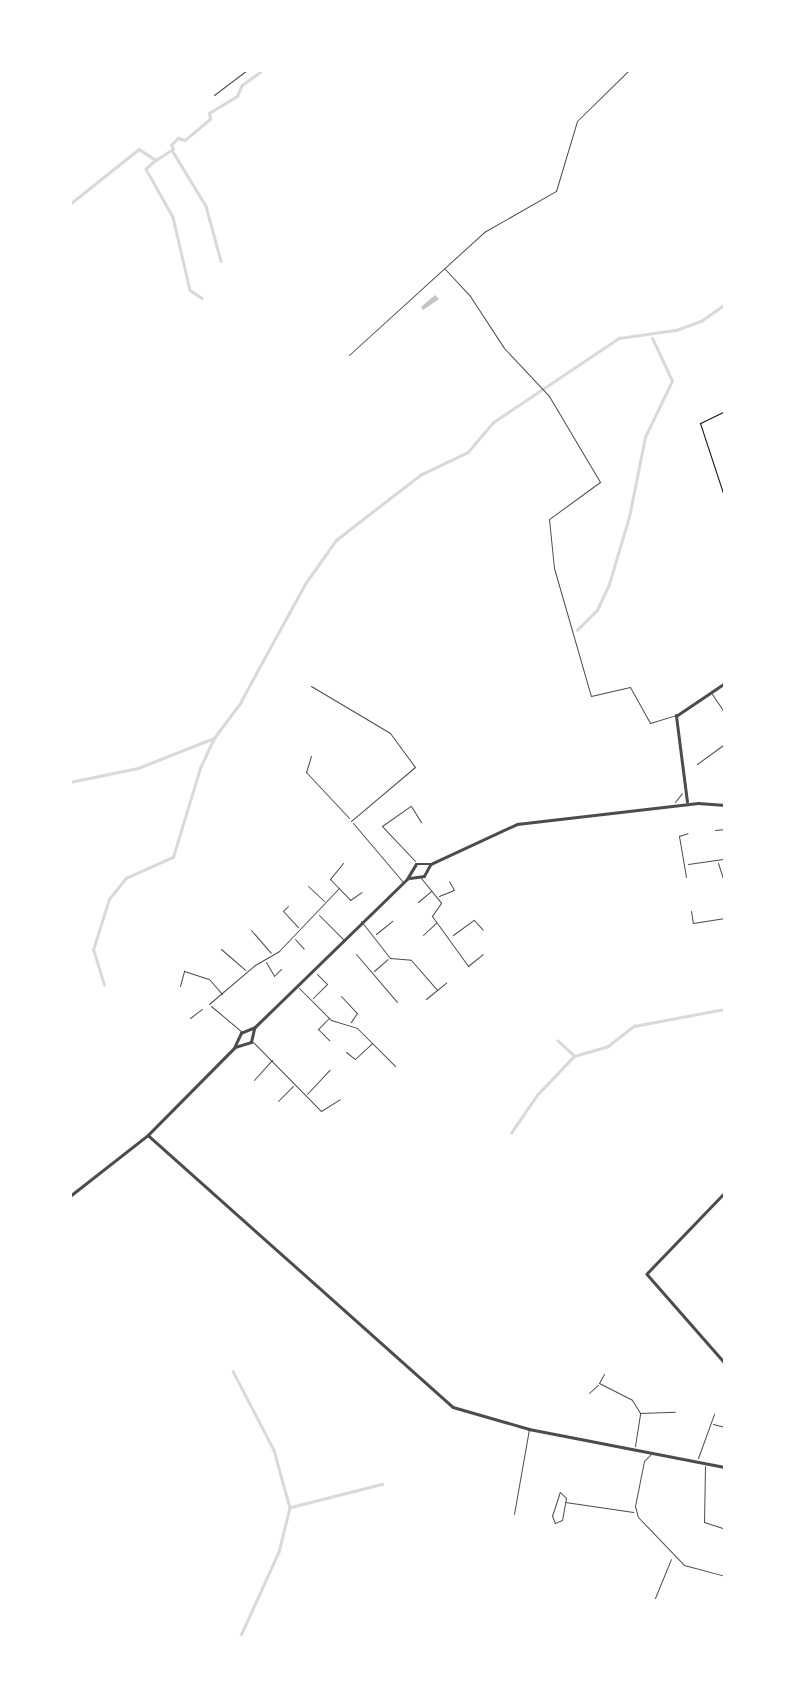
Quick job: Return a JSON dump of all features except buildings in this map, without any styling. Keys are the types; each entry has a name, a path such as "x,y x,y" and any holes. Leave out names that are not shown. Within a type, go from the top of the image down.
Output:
{"street":[{"path":"214,94 247,70"},
{"path":"349,355 484,232 556,192 577,121 630,70"},
{"path":"445,269 470,296 504,348 544,390 600,482 549,518 554,568 591,696 630,686 650,723 676,716 725,682"},
{"path":"316,689 318,680"},
{"path":"311,686 390,733 415,767 351,821"},
{"path":"710,692 725,713"},
{"path":"676,716 687,804"},
{"path":"696,764 725,744"},
{"path":"311,756 306,772 404,880"},
{"path":"676,805 676,795 686,793"},
{"path":"376,830 412,805 421,822"},
{"path":"70,1196 148,1135 420,864 431,864 517,824 676,805 725,805"},
{"path":"382,826 420,864 426,882"},
{"path":"715,830 725,829"},
{"path":"686,877 679,836 688,833"},
{"path":"411,858 417,877 426,882 441,905 432,915 468,966"},
{"path":"684,864 725,859"},
{"path":"718,860 725,884"},
{"path":"343,863 330,877 350,900"},
{"path":"404,880 417,877 431,864"},
{"path":"450,881 454,890"},
{"path":"308,886 325,902"},
{"path":"437,898 459,887"},
{"path":"190,1018 272,956 339,888"},
{"path":"418,902 432,891"},
{"path":"349,904 362,892"},
{"path":"288,906 283,911 300,929"},
{"path":"691,911 693,923 725,918"},
{"path":"317,913 343,939"},
{"path":"450,936 480,914"},
{"path":"361,920 390,958"},
{"path":"474,920 482,930"},
{"path":"374,937 392,921"},
{"path":"423,934 437,922"},
{"path":"251,930 272,956"},
{"path":"293,937 304,948"},
{"path":"220,949 246,972"},
{"path":"356,954 396,1002"},
{"path":"463,970 483,954"},
{"path":"372,973 390,958 411,960 437,990"},
{"path":"265,960 274,976 280,969"},
{"path":"180,986 184,972 209,979 222,994"},
{"path":"311,1000 327,984 317,974"},
{"path":"426,999 446,983"},
{"path":"296,986 329,1018 349,1025 395,1066"},
{"path":"393,998 399,993"},
{"path":"341,996 357,1013 349,1025"},
{"path":"209,1004 272,1060 321,1112 340,1099"},
{"path":"329,1018 318,1029 329,1040"},
{"path":"346,1052 355,1059 372,1043"},
{"path":"252,1058 259,1050"},
{"path":"254,1080 272,1060"},
{"path":"305,1096 329,1070"},
{"path":"278,1102 295,1085"},
{"path":"148,1135 453,1407 528,1430 725,1467"},
{"path":"725,1193 646,1274 725,1363"},
{"path":"589,1393 604,1374"},
{"path":"599,1384 632,1400 640,1413 637,1450 644,1460"},
{"path":"640,1413 675,1412"},
{"path":"697,1462 714,1414"},
{"path":"710,1423 725,1427"},
{"path":"514,1514 528,1430"},
{"path":"636,1512 644,1460 652,1453"},
{"path":"705,1463 704,1522 725,1529"},
{"path":"564,1493 566,1502 562,1520 555,1523 551,1518 557,1494 564,1493"},
{"path":"566,1502 636,1512 673,1556 692,1568 725,1576"},
{"path":"656,1598 673,1556"}],"path":[{"path":"725,411 700,423 725,499"}],"waterway":[{"path":"70,204 139,149 156,160 173,149 171,145 178,138 185,140 210,119 209,113 237,96 242,85 263,70"},
{"path":"172,150 206,206 221,261"},
{"path":"156,160 146,169 173,217 190,290 202,298"},
{"path":"241,701 305,584 336,540 420,475 468,452 492,423 619,338 676,330 701,321 725,304"},
{"path":"577,630 597,610 609,584 629,517 645,437 672,381 652,338"},
{"path":"70,782 138,768 214,738 241,702"},
{"path":"104,985 93,950 109,899 126,878 173,857 200,768 214,738"},
{"path":"574,1056 608,1046 634,1026 725,1009"},
{"path":"511,1133 537,1095 574,1056 558,1041"},
{"path":"233,1371 274,1450 290,1508 279,1552 240,1638"},
{"path":"291,1507 382,1484"}]}
